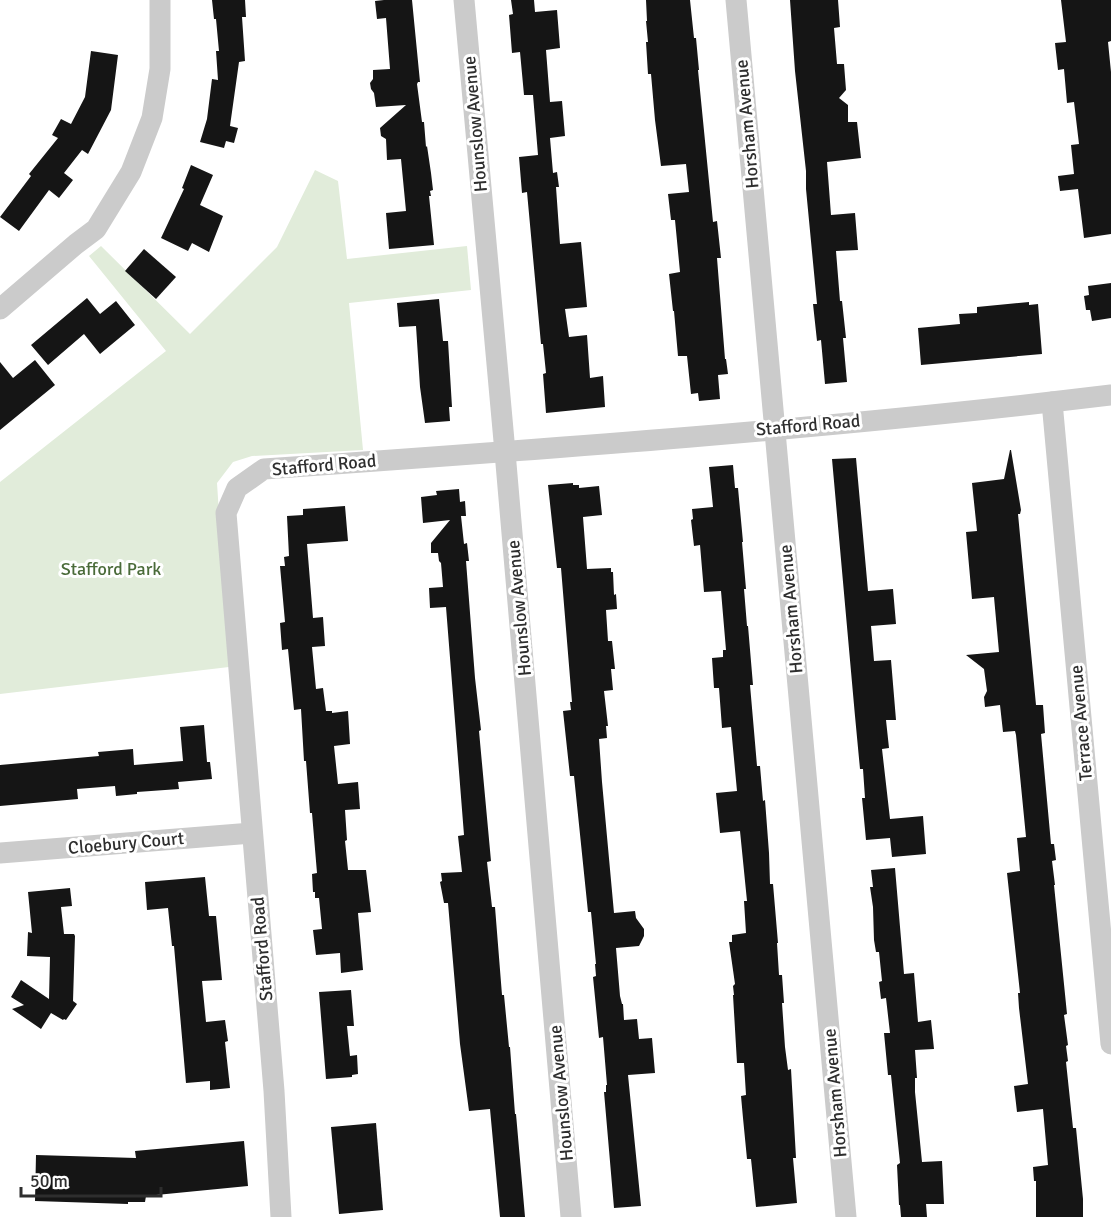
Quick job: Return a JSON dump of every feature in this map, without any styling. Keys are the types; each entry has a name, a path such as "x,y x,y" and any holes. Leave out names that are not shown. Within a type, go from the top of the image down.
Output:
{"street":[{"path":"0,309 96,229 131,172 154,108 160,69 160,0"},
{"name":"Hounslow Avenue","path":"464,0 572,1217"},
{"name":"Horsham Avenue","path":"736,0 846,1217"},
{"name":"Stafford Road","path":"281,1217 274,1091 226,513 237,488 264,469 505,452 774,429 1111,395"},
{"name":"Terrace Avenue","path":"1052,402 1109,997 1111,1044"},
{"name":"Cloebury Court","path":"0,853 252,833"}],"green space":[{"name":"Stafford Park","path":"315,170 338,181 347,259 467,246 471,290 349,303 363,450 252,456 233,462 217,483 229,667 0,694 0,482 166,351 89,256 101,246 190,334 277,247"}],"building":[{"path":"212,0 245,0 246,17 242,17 245,61 239,62 230,126 238,128 234,143 226,141 224,148 200,142 207,119 212,79 218,80 216,51 219,51"},
{"path":"412,0 420,82 417,84 433,190 430,191 431,196 429,196 434,245 389,249 386,213 406,211 401,159 387,160 386,139 381,136 380,128 406,105 376,107 374,93 371,89 373,70 390,69 386,18 377,19 375,1"},
{"path":"511,0 534,0 535,12 557,10 560,48 546,50 550,102 562,101 565,136 550,138 553,173 557,172 559,187 556,187 560,244 581,242 587,307 565,309 569,337 587,335 590,378 603,376 605,407 546,413 543,374 546,373 543,344 541,344 527,192 522,193 519,157 538,155 533,95 524,95 520,52 512,53 509,15 513,14"},
{"path":"646,0 690,0 694,38 696,38 713,222 717,221 721,258 717,258 728,374 718,375 720,399 699,401 698,393 691,394 687,356 678,356 669,274 680,272 675,220 671,220 668,194 689,192 686,164 661,166 651,74 648,74"},
{"path":"790,0 838,0 840,27 834,28 837,64 844,64 846,90 839,98 848,105 848,122 857,122 861,158 827,162 831,215 855,213 858,250 836,251 846,338 843,338 847,382 825,384 821,340 817,341 813,304 817,304"},
{"path":"1061,0 1111,0 1111,41 1108,42 1111,72 1111,234 1084,238 1078,189 1060,191 1058,176 1074,174 1071,145 1079,144 1074,102 1067,103 1064,69 1058,70 1055,43 1066,42"},
{"path":"91,51 118,55 111,110 88,154 82,150 64,173 73,180 59,198 49,190 19,231 0,217 31,176 29,174 58,138 52,135 61,119 71,124 85,97"},
{"path":"191,165 213,175 200,205 223,216 209,252 192,243 188,251 161,238 184,189 182,188"},
{"path":"144,249 176,277 156,299 125,271"},
{"path":"1111,283 1111,318 1092,321 1090,310 1086,310 1084,296 1089,295 1088,286"},
{"path":"87,298 100,314 116,301 135,325 100,354 84,334 48,365 31,345"},
{"path":"439,299 443,341 448,341 452,407 449,407 450,421 425,423 416,326 399,327 397,303"},
{"path":"1029,302 1029,305 1038,304 1042,354 921,365 918,328 960,324 959,314 977,313 977,307"},
{"path":"35,360 55,385 0,430 0,362 13,378"},
{"path":"1010,450 1021,510 1018,514 1036,705 1043,705 1045,733 1041,734 1051,844 1054,844 1056,860 1052,861 1067,1014 1064,1015 1068,1045 1066,1046 1068,1061 1066,1062 1073,1128 1076,1128 1083,1217 1036,1217 1036,1181 1034,1181 1033,1167 1048,1165 1043,1109 1017,1112 1014,1086 1028,1084 1007,873 1020,871 1017,838 1026,837 1016,735 1015,731 1003,732 1000,705 985,707 984,697 987,691 984,669 966,655 999,652 994,597 972,599 966,532 977,531 972,483 1004,479"},
{"path":"856,458 868,591 893,589 896,624 871,626 874,661 891,660 896,720 886,720 889,748 882,749 890,819 923,816 926,854 892,857 890,838 866,840 862,798 865,798 863,769 860,769 832,459"},
{"path":"733,465 735,488 738,488 743,542 746,589 744,589 753,685 750,685 757,766 760,766 763,801 765,800 770,884 773,884 779,975 782,975 785,1047 788,1070 791,1069 796,1158 793,1158 797,1203 756,1207 751,1159 747,1159 741,1096 746,1095 744,1063 737,1063 733,995 735,984 729,942 732,942 732,935 746,933 744,901 747,901 740,831 720,833 716,793 737,791 731,727 722,728 719,688 714,688 712,658 723,657 723,650 726,650 721,591 704,592 700,545 694,546 691,520 693,519 692,509 713,507 709,467"},
{"path":"573,483 573,485 579,485 579,488 599,486 602,515 583,517 587,569 611,568 614,595 616,594 617,609 606,610 608,641 612,641 615,669 611,669 613,690 604,691 607,738 599,739 614,913 635,911 636,918 644,929 644,936 639,946 616,948 624,1020 637,1019 639,1039 652,1038 655,1073 628,1075 641,1206 614,1208 604,1092 606,1092 607,1085 603,1037 599,1038 593,977 596,976 596,964 591,912 588,912 574,776 570,776 563,711 571,710 570,702 572,702 561,568 557,568 548,485"},
{"path":"459,489 460,502 465,501 466,516 461,516 464,544 467,543 469,561 466,561 491,861 487,862 492,907 495,907 502,995 504,995 510,1047 525,1217 500,1217 490,1109 469,1111 460,1044 448,903 444,903 440,882 442,881 441,873 462,872 458,836 464,835 446,607 430,608 429,588 443,587 441,563 438,553 431,553 431,543 450,520 423,523 421,497 437,495 436,491"},
{"path":"345,506 348,541 307,544 313,618 323,617 325,646 312,647 316,689 323,688 326,711 332,711 332,713 348,711 350,744 334,746 338,784 358,782 360,809 345,810 347,840 345,841 348,870 366,870 371,912 358,913 363,970 341,973 340,953 316,955 313,930 322,929 319,898 315,898 315,892 313,892 312,874 317,873 312,813 310,813 306,761 304,761 301,709 294,710 288,649 282,650 280,623 285,622 280,566 285,566 284,557 289,556 287,516 303,515 303,509"},
{"path":"204,725 207,762 210,762 212,779 178,782 179,789 116,796 115,786 77,789 78,799 0,806 0,765 99,756 98,752 133,749 134,765 183,761 180,727"},
{"path":"895,868 904,974 914,973 918,1022 931,1020 934,1049 915,1050 917,1078 915,1078 915,1092 922,1162 942,1161 944,1204 926,1204 927,1217 901,1217 897,1165 900,1163 891,1075 888,1075 884,1033 890,1033 886,998 881,999 879,952 876,952 874,940 871,870"},
{"path":"205,877 209,916 216,916 222,980 202,981 206,1022 225,1020 230,1088 210,1090 210,1081 186,1083 174,946 172,946 168,908 147,910 145,882"},
{"path":"70,888 72,906 61,907 64,934 75,936 73,1001 77,1004 66,1020 51,1013 41,1029 12,1009 24,1005 11,997 21,980 49,999 50,957 27,956 28,932 32,933 28,892"},
{"path":"351,990 354,1026 347,1026 350,1056 357,1055 358,1074 352,1077 326,1079 319,992"},
{"path":"376,1123 383,1210 339,1214 331,1127"},
{"path":"244,1141 248,1186 146,1196 145,1202 128,1202 128,1204 35,1201 36,1155 136,1158 135,1151"}]}
